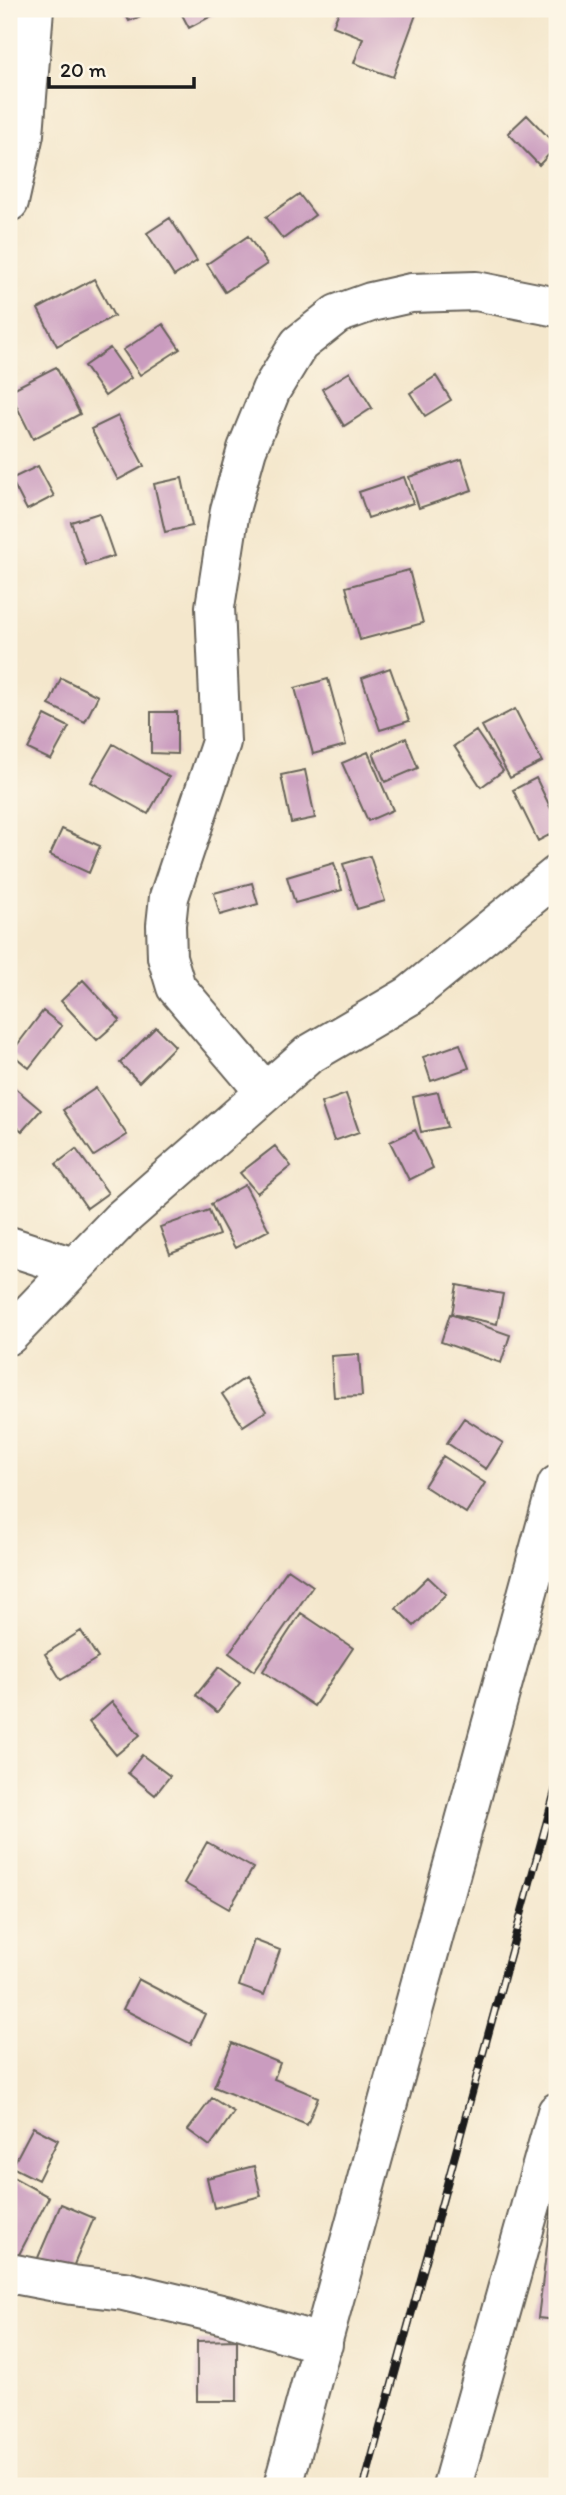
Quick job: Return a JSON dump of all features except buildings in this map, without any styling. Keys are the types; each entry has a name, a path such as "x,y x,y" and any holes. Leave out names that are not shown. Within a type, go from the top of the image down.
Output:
{"street":[{"path":"9,202 24,134 34,9"},
{"path":"265,1092 176,986 167,957 166,925 169,897 221,742 215,607 230,509 247,449 271,390 299,344 337,314 371,302 411,293 476,291 557,307"},
{"path":"9,1335 120,1220 308,1055 409,996 557,874"},
{"path":"9,1246 73,1267"},
{"path":"283,2486 557,1485"},
{"path":"452,2486 557,2112"},
{"path":"9,2273 72,2285 124,2291 216,2313 323,2344"}],"railway":[{"path":"364,2486 557,1784"}]}
